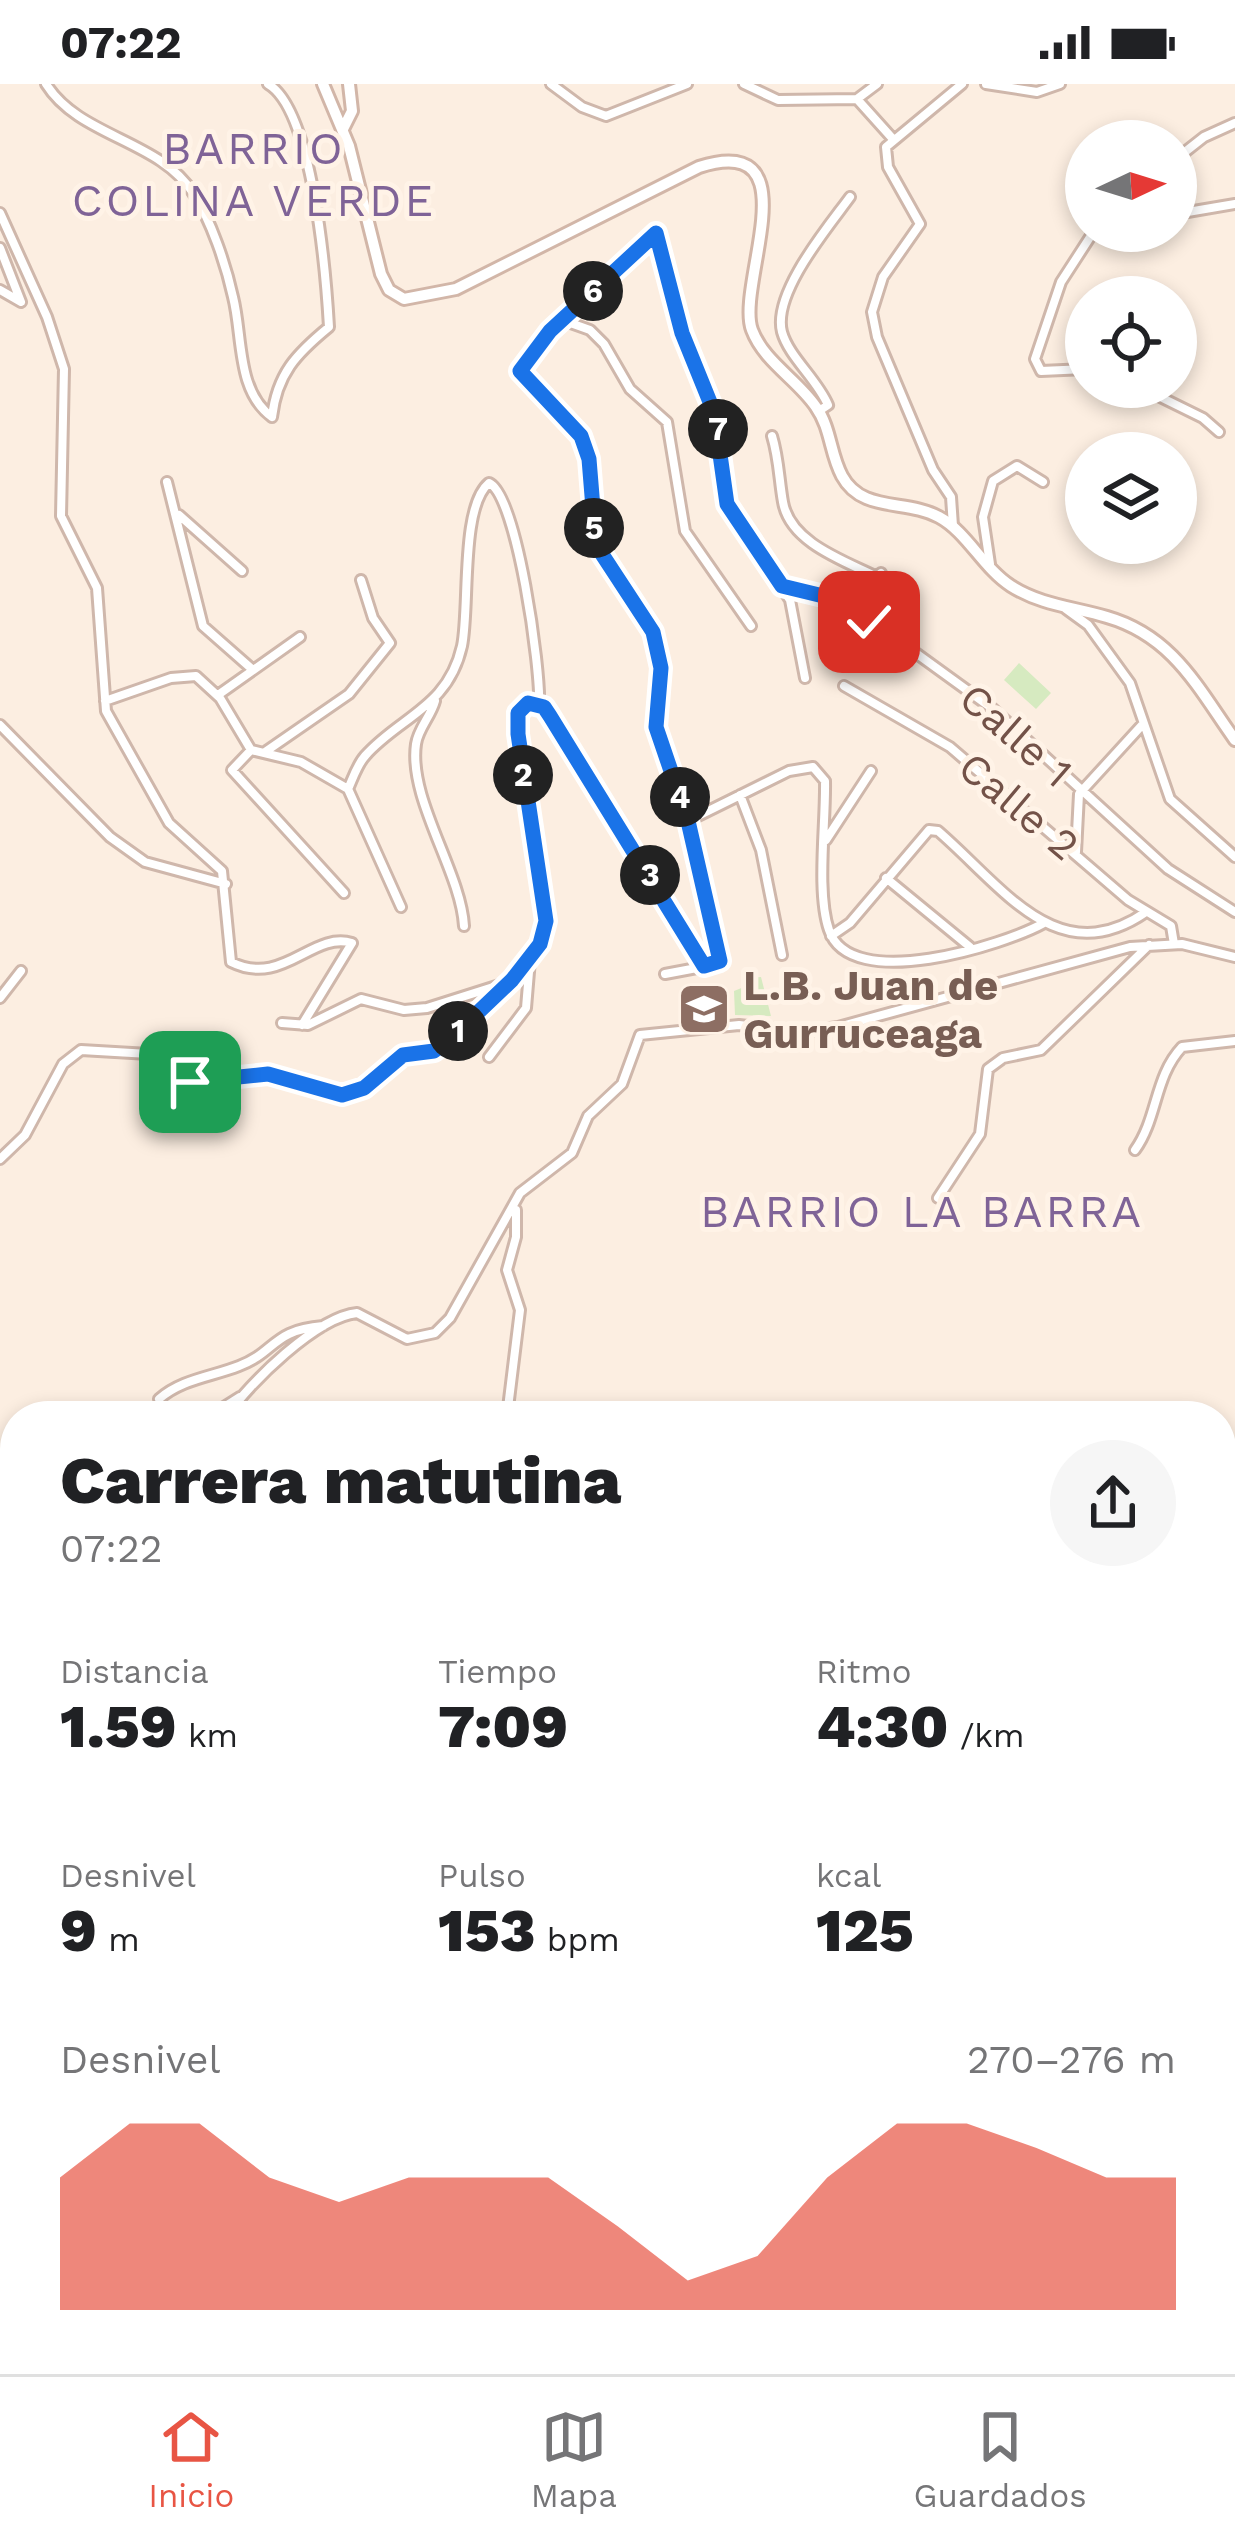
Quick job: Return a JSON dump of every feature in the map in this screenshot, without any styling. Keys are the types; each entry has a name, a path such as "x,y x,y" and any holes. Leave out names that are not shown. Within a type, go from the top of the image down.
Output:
{"main road":[{"path":"323,84 344,129 381,274 388,290 413,300 457,289 699,167 726,161 746,168 761,185 766,208 750,323 760,345 819,411 851,490 867,500 918,508 952,527 992,572 1030,596 1108,617 1159,642 1191,674 1235,740"},
{"path":"344,129 352,111 349,84"}],"street":[{"path":"46,84 71,111 192,190 231,286 248,386 272,417 277,383 286,368 329,327 319,216 288,100 268,84"},
{"path":"550,84 582,107 606,116 687,84"},
{"path":"745,84 778,100 857,99 877,84"},
{"path":"952,527 951,497 933,470 874,322 883,277 920,224 888,167 886,147 962,84"},
{"path":"986,84 1037,92 1060,84"},
{"path":"857,99 892,138"},
{"path":"1197,142 1235,123"},
{"path":"819,411 828,405 783,335 782,320 815,242 850,197"},
{"path":"1197,210 1235,204"},
{"path":"0,213 47,317 64,369 61,516 97,588 105,701 111,722 178,834 216,863 226,884 227,956 237,966 274,969 338,941 352,943 302,1025"},
{"path":"665,974 718,964 721,955 688,821 656,727 661,668 657,643 641,607 596,545 586,446 520,371 525,359 562,320 656,233 682,333 714,412 727,504 782,586 795,615 805,678"},
{"path":"0,248 21,302 0,290"},
{"path":"1065,370 1041,371 1035,359 1060,282 1080,252"},
{"path":"562,320 590,330 604,344 630,389 667,422 685,531 752,626"},
{"path":"1184,408 1219,432"},
{"path":"772,436 788,517 811,542 879,575 850,607"},
{"path":"992,572 982,517 993,481 1017,466 1042,482"},
{"path":"167,482 203,626 253,670"},
{"path":"464,926 460,895 439,853 416,756 418,736 461,650 473,528 481,490 494,484 518,543 539,704 704,966"},
{"path":"178,514 242,571"},
{"path":"264,753 349,694 390,643 373,618 361,580"},
{"name":"Calle 1","path":"782,586 828,594 993,709 1192,888 1235,913"},
{"path":"1065,608 1088,625 1137,696 1170,799 1235,857"},
{"path":"218,695 300,637"},
{"path":"105,701 189,675 218,695 250,750 301,762 348,789 401,907"},
{"name":"Calle 2","path":"844,686 950,747 1146,912 1171,926 1174,944"},
{"path":"348,789 364,757 437,694"},
{"path":"0,1159 25,1135 63,1064 81,1050 149,1054 190,1082 268,1074 342,1095 364,1088 403,1055 439,1049 512,980 530,958 546,921 518,721 522,708 539,704"},
{"path":"1076,854 1081,790 1144,723"},
{"path":"0,725 110,837 145,862 226,884"},
{"path":"250,750 232,770 344,893"},
{"path":"688,821 789,771 818,768 825,781 831,936 852,955 883,962 923,961 1044,922"},
{"path":"825,841 872,771"},
{"path":"740,795 761,850 782,956"},
{"path":"831,936 850,923 929,830 938,831 1044,922 1070,934 1093,937 1146,912"},
{"path":"886,878 970,947"},
{"path":"938,1198 980,1134 988,1069 1003,1058 1041,1050 1150,944"},
{"path":"159,1399 171,1388 244,1364 286,1332 324,1326 357,1313 407,1339 435,1333 450,1318 528,1184 572,1154 588,1116 627,1075 633,1043 640,1035 739,1025 800,1032 838,1027 1150,944 1174,944 1235,957"},
{"path":"488,1057 526,1008 530,958"},
{"path":"0,998 21,971"},
{"path":"282,1023 302,1025 361,1000 414,1010 512,980"},
{"path":"1135,1150 1151,1117 1160,1079 1182,1047 1235,1041"},
{"path":"508,1401 520,1310 507,1270 517,1237 515,1203"},
{"path":"241,1401 324,1326"},
{"path":"235,1401 247,1394"}],"green space":[{"path":"1019,663 1051,693 1036,709 1004,680"},
{"path":"761,977 771,1016 735,1015 734,991 744,987 747,978"}],"place":[{"name":"L.B. Juan de Gurruceaga","path":"704,1009"}],"district":[{"name":"BARRIO COLINA VERDE","path":"254,174"},
{"name":"BARRIO LA BARRA","path":"922,1211"}],"route":[{"path":"190,1082 268,1074 292,1077 332,1093 352,1093 403,1055 439,1049 512,980 540,944 546,921 518,734 518,713 528,703 544,707 686,930 704,966 720,961 688,821 656,727 661,683 657,643 641,607 596,545 589,459 581,436 520,371 550,331 656,233 682,333 701,370 714,412 727,504 734,520 782,586 810,589 844,601 869,622"}]}
